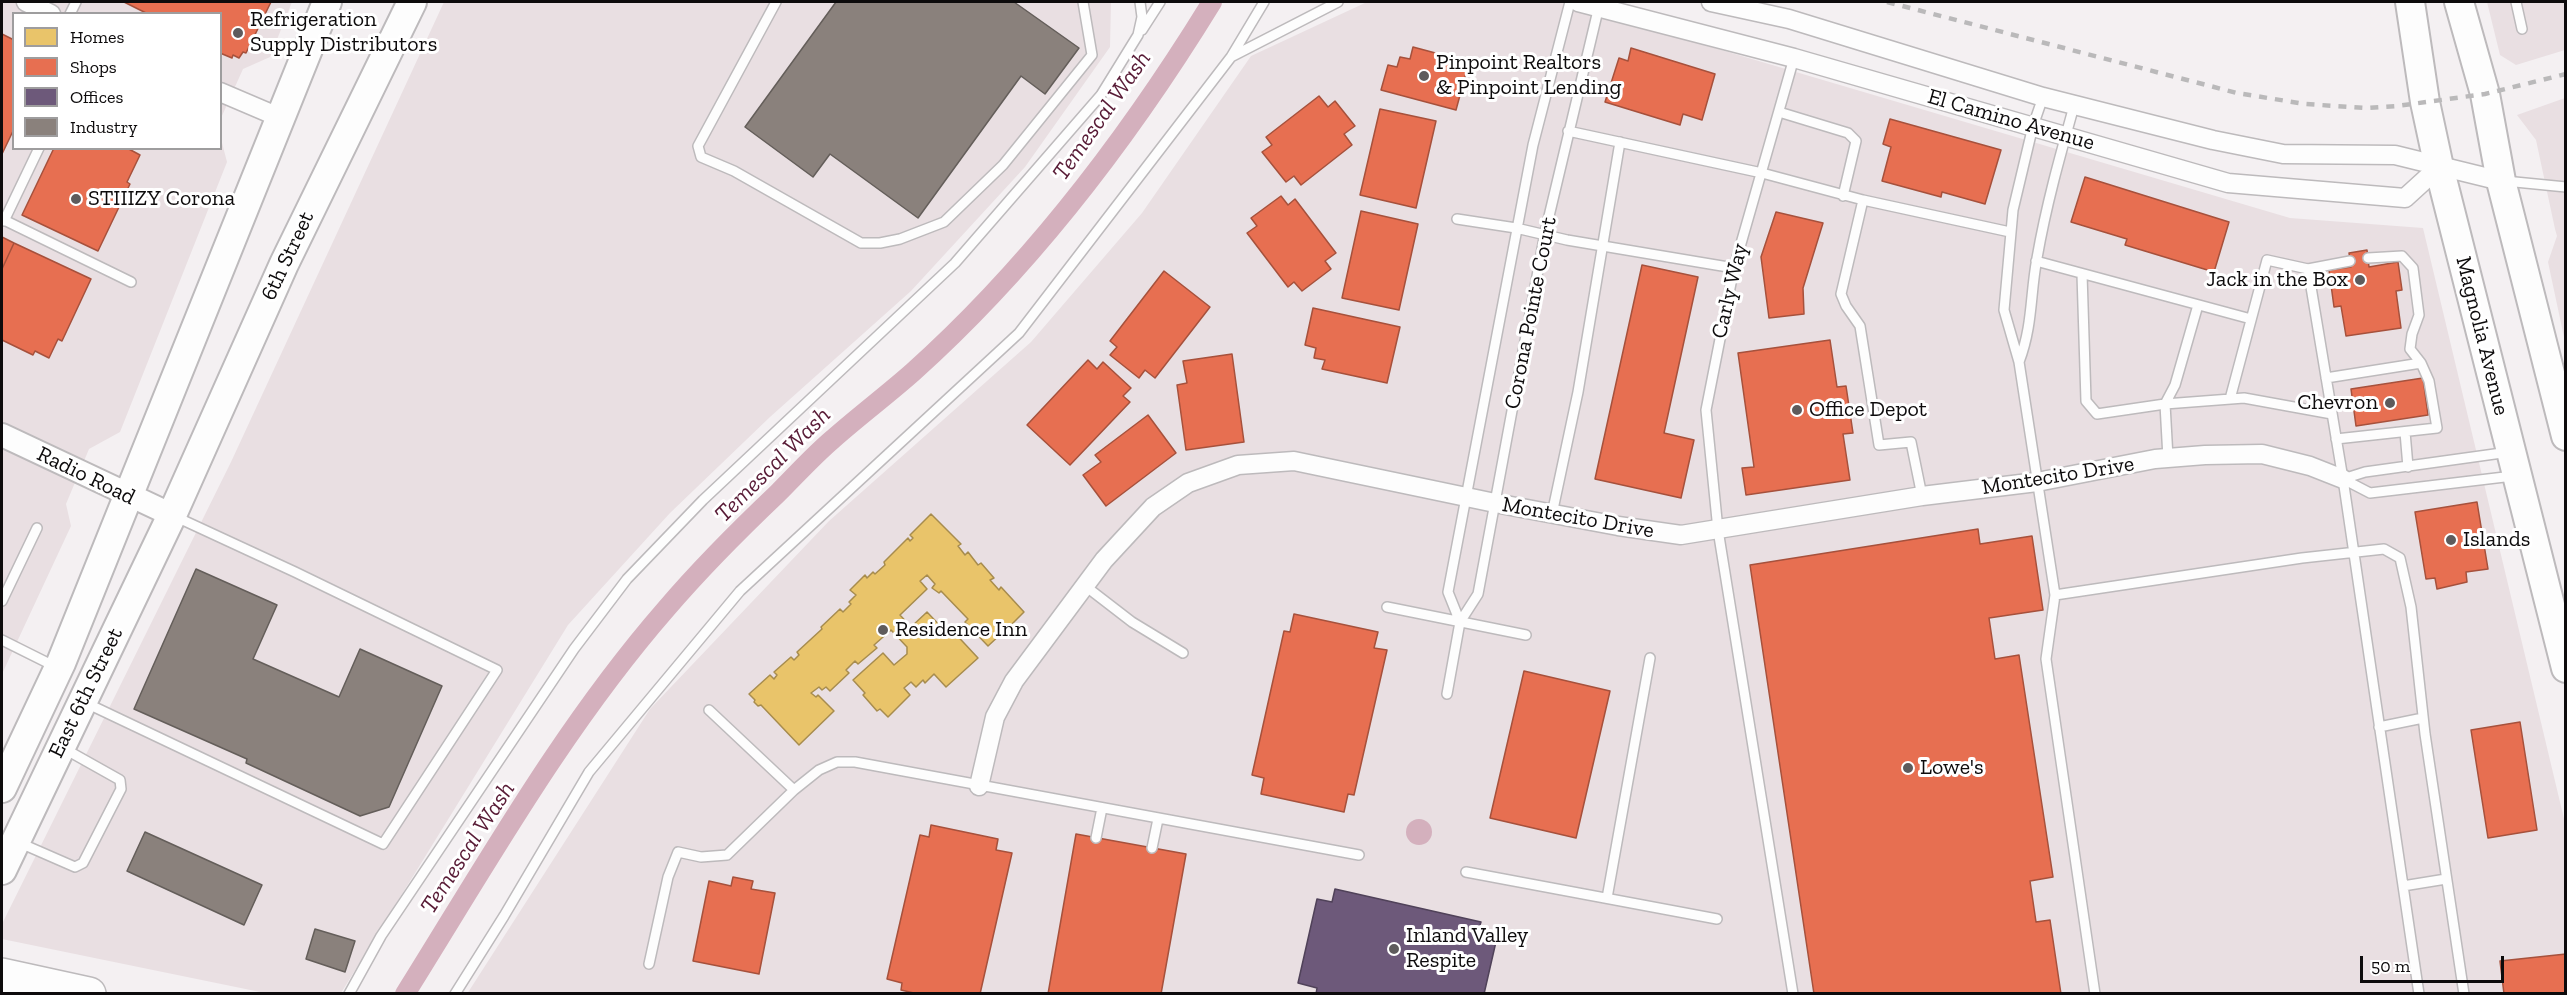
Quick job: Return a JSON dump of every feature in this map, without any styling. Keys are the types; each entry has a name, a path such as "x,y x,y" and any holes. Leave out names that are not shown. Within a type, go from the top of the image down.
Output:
{"highway":[{"path":"10,977 89,993"}],"main road":[{"path":"129,497 327,2"},
{"name":"6th Street","path":"172,515 284,264 412,2"},
{"name":"Magnolia Avenue","path":"2410,2 2425,102 2439,167 2565,668"},
{"path":"2459,2 2485,94 2501,181 2561,404 2565,436"},
{"name":"East 6th Street","path":"2,788 58,668 129,497"},
{"name":"East 6th Street","path":"2,870 172,515"}],"street":[{"path":"26,2 47,12"},
{"name":"El Camino Avenue","path":"1578,2 1599,5 1794,58 2228,183 2404,198 2439,167"},
{"name":"El Camino Avenue","path":"1711,2 1789,19 2043,98 2283,154 2395,155 2501,181"},
{"path":"222,94 281,118"},
{"name":"Radio Road","path":"2,435 129,497 172,515"},
{"name":"Montecito Drive","path":"979,786 995,717 1014,681 1084,585 1153,507 1188,483 1238,465 1294,461 1552,514 1681,535 1922,496 2037,482 2168,458 2205,454 2262,454 2310,466 2343,479"}],"lane":[{"path":"776,2 698,146 700,157 734,171 861,243 880,243 900,239 944,222 1003,165 1092,56 1083,2"},
{"path":"1138,35 1142,17 1140,2"},
{"path":"349,993 381,936 567,659 627,579 703,500 955,263 1101,95 1160,2"},
{"path":"455,993 596,763 740,591 1019,333 1231,57 1264,2"},
{"path":"1231,57 1338,2"},
{"name":"Corona Pointe Court","path":"1460,622 1448,592 1464,497 1536,134 1570,2"},
{"path":"2516,2 2523,29"},
{"name":"Corona Pointe Court","path":"1460,622 1478,594 1545,233 1599,5"},
{"name":"Carly Way","path":"1793,993 1718,530 1706,410 1734,268 1794,58"},
{"path":"2043,98 2033,126 2010,232 2004,310 2019,362 2055,595 2046,659 2095,993"},
{"path":"2019,362 2028,337 2036,261 2050,189 2074,106"},
{"path":"1779,112 1848,133 1856,141 1843,196"},
{"path":"1568,131 1762,173 1843,196 2010,232"},
{"path":"1552,514 1578,392 1620,142"},
{"path":"38,150 3,220 131,282"},
{"path":"2501,181 2565,187"},
{"path":"1863,200 1841,294 1846,306 1860,326 1879,445 1911,442 1922,496"},
{"path":"1457,219 1734,268"},
{"path":"2336,439 2437,428 2429,381 2421,363 2410,349 2412,334 2419,315 2413,268 2402,256 2368,258"},
{"path":"2230,399 2267,260 2308,269 2350,261"},
{"path":"2036,261 2251,320"},
{"path":"2308,269 2343,479 2419,993"},
{"path":"2082,274 2086,401 2097,414 2165,404 2244,398 2332,414"},
{"path":"2168,458 2165,404 2175,385 2198,305"},
{"path":"2326,378 2421,363"},
{"path":"2404,432 2408,467"},
{"path":"2343,479 2365,472 2408,467 2515,464"},
{"path":"2343,479 2370,493 2515,464"},
{"path":"82,701 383,844 497,670 296,572 172,515"},
{"path":"2,601 37,528"},
{"path":"2055,595 2354,552 2384,549 2400,558 2411,607 2423,718 2464,993"},
{"path":"1084,585 1132,622 1183,653"},
{"path":"1387,607 1526,635"},
{"path":"1447,694 1460,622"},
{"path":"2,640 58,668"},
{"path":"1606,898 1650,658"},
{"path":"709,710 794,790"},
{"path":"2379,727 2423,718"},
{"path":"16,841 75,867 83,862 121,789 120,780 60,747"},
{"path":"649,964 668,877 678,852 701,857 727,855 794,790 819,770 837,762 855,762 1359,855"},
{"path":"1096,838 1102,808"},
{"path":"1152,848 1158,819"},
{"path":"1466,872 1717,919"},
{"path":"2403,886 2446,879"}],"shaded area":[{"path":"2,2 292,2 270,57 243,69 222,116 222,12 12,12 12,150 222,150 222,143 227,162 120,432 89,449 66,504 71,526 2,674"},
{"path":"444,2 1111,2 1110,47 1025,167 911,291 770,417 670,513 568,625 341,993 265,993 2,939 2,924 231,462"},
{"path":"1367,2 1559,2 2290,218 2423,228 2565,823 2565,993 467,994 650,709 829,521 1031,342 1142,213 1251,56"},
{"path":"2487,2 2565,2 2565,50 2516,65 2500,55"},
{"path":"2565,98 2565,342 2548,262 2557,236 2536,140 2517,115"},
{"path":"1419,819 1428,823 1432,832 1428,841 1419,845 1410,841 1406,832 1410,823"}],"building: Homes":[{"name":"Residence Inn","path":"931,514 961,544 958,546 965,555 968,552 978,565 981,563 994,578 990,580 999,590 1001,587 1024,612 1011,625 1015,629 1006,637 1002,633 988,646 965,622 968,619 941,591 939,593 932,588 935,584 927,575 920,581 927,589 900,615 911,627 927,612 946,632 950,628 978,658 946,687 934,674 925,683 923,680 916,687 911,682 904,688 910,695 888,717 880,709 877,711 853,680 883,653 894,665 907,654 907,647 891,630 874,645 877,648 858,664 855,661 846,670 849,673 830,691 826,687 822,690 819,687 811,693 816,697 818,695 834,711 799,745 761,705 758,706 754,702 755,700 749,694 770,675 774,679 777,675 774,672 791,657 794,660 799,655 797,652 840,609 843,612 856,595 850,590 865,575 867,578 873,572 875,574 885,565 884,562 908,538 910,541 913,538 910,535"}],"building: Shops":[{"name":"Refrigeration Supply Distributors","path":"124,2 271,2 246,53 243,52 239,58 222,54 222,12 144,12"},
{"path":"2,34 12,39 12,133 2,154"},
{"name":"Pinpoint Realtors & Pinpoint Lending","path":"1413,47 1469,62 1456,110 1381,90 1388,65 1397,67 1400,57 1410,59"},
{"path":"1631,48 1715,74 1702,120 1683,114 1680,125 1605,102 1619,58 1628,61"},
{"path":"1319,96 1328,107 1335,101 1355,126 1344,134 1352,145 1301,185 1294,176 1286,182 1262,152 1272,145 1266,137"},
{"path":"1380,109 1436,121 1416,208 1360,195"},
{"path":"1890,119 2001,150 1985,204 1942,192 1941,197 1882,181 1891,147 1883,144"},
{"name":"STIIIZY Corona","path":"53,150 131,150 140,155 127,182 130,184 98,251 22,215"},
{"path":"2085,177 2229,222 2214,272 2125,245 2127,239 2071,222"},
{"path":"1281,196 1288,205 1295,199 1336,253 1325,261 1331,269 1302,291 1294,282 1288,287 1247,233 1257,226 1251,218"},
{"path":"1361,211 1418,224 1399,310 1342,298"},
{"path":"1776,212 1823,223 1803,288 1804,314 1769,318 1761,257"},
{"path":"2,237 14,243 2,269"},
{"path":"14,243 91,279 62,341 58,339 49,358 35,351 33,355 2,340 2,269"},
{"path":"2367,250 2369,267 2398,262 2402,290 2396,291 2401,328 2346,336 2341,306 2334,307 2329,270 2351,267 2349,253"},
{"path":"1642,265 1698,277 1664,433 1694,440 1681,498 1595,479"},
{"path":"1164,271 1210,307 1155,378 1145,370 1139,378 1110,355 1117,347 1110,341"},
{"path":"1313,308 1400,327 1387,383 1322,369 1325,360 1314,358 1316,348 1305,345"},
{"name":"Office Depot","path":"1830,340 1837,387 1846,386 1853,433 1843,434 1850,480 1746,495 1742,468 1754,467 1738,353"},
{"path":"1232,354 1244,442 1186,450 1177,385 1187,383 1183,361"},
{"path":"1088,360 1097,369 1103,362 1131,388 1123,396 1130,402 1070,465 1027,425"},
{"path":"2423,378 2428,415 2356,426 2351,389"},
{"path":"1148,415 1176,453 1106,506 1083,475 1101,462 1095,455"},
{"name":"Islands","path":"2477,502 2488,569 2466,572 2467,582 2437,589 2435,578 2426,579 2415,512"},
{"name":"Lowe's","path":"1978,529 1980,544 2032,536 2043,610 1989,618 1995,659 2019,655 2053,877 2030,881 2036,922 2050,920 2061,994 1814,994 1750,565"},
{"path":"1294,614 1378,632 1374,648 1387,650 1354,795 1348,794 1344,812 1261,794 1264,778 1252,775 1284,631 1290,632"},
{"path":"1524,671 1610,691 1576,838 1490,818"},
{"path":"2520,722 2537,830 2488,838 2471,730"},
{"path":"931,825 998,839 996,850 1012,853 980,994 918,994 901,990 902,983 887,979 920,835 929,837"},
{"path":"1076,834 1186,854 1161,994 1048,994"},
{"path":"733,877 753,881 751,889 775,893 759,974 693,961 709,881 731,886"},
{"path":"2566,954 2566,994 2504,994 2500,961"}],"building: Offices":[{"path":"1335,889 1481,922 1479,928 1498,933 1484,994 1316,994 1317,988 1298,983 1317,899 1332,902"}],"building: Industry":[{"path":"836,2 1014,2 1079,48 1045,94 1021,76 918,218 830,154 813,177 745,127"},
{"path":"196,569 277,605 253,659 339,697 360,649 442,686 389,807 360,816 246,763 247,759 134,709"},
{"path":"145,832 262,885 244,925 127,871"},
{"path":"315,929 355,941 345,972 306,959"}],"waterway":[{"name":"Temescal Wash","path":"405,994 528,796 594,700 629,654 666,609 735,535 812,458 913,372 956,331 1038,244 1076,198 1147,102 1212,2"}],"railway":[{"path":"1887,2 2237,93 2305,104 2367,108 2397,106 2485,94 2566,74"}],"place":[{"name":"Refrigeration Supply Distributors","path":"238,33"},
{"name":"Pinpoint Realtors & Pinpoint Lending","path":"1424,76"},
{"name":"STIIIZY Corona","path":"76,199"},
{"name":"Jack in the Box","path":"2360,280"},
{"name":"Chevron","path":"2390,403"},
{"name":"Office Depot","path":"1797,410"},
{"name":"Islands","path":"2451,540"},
{"name":"Residence Inn","path":"883,630"},
{"name":"Lowe's","path":"1908,768"},
{"name":"Inland Valley Respite","path":"1394,949"}]}
